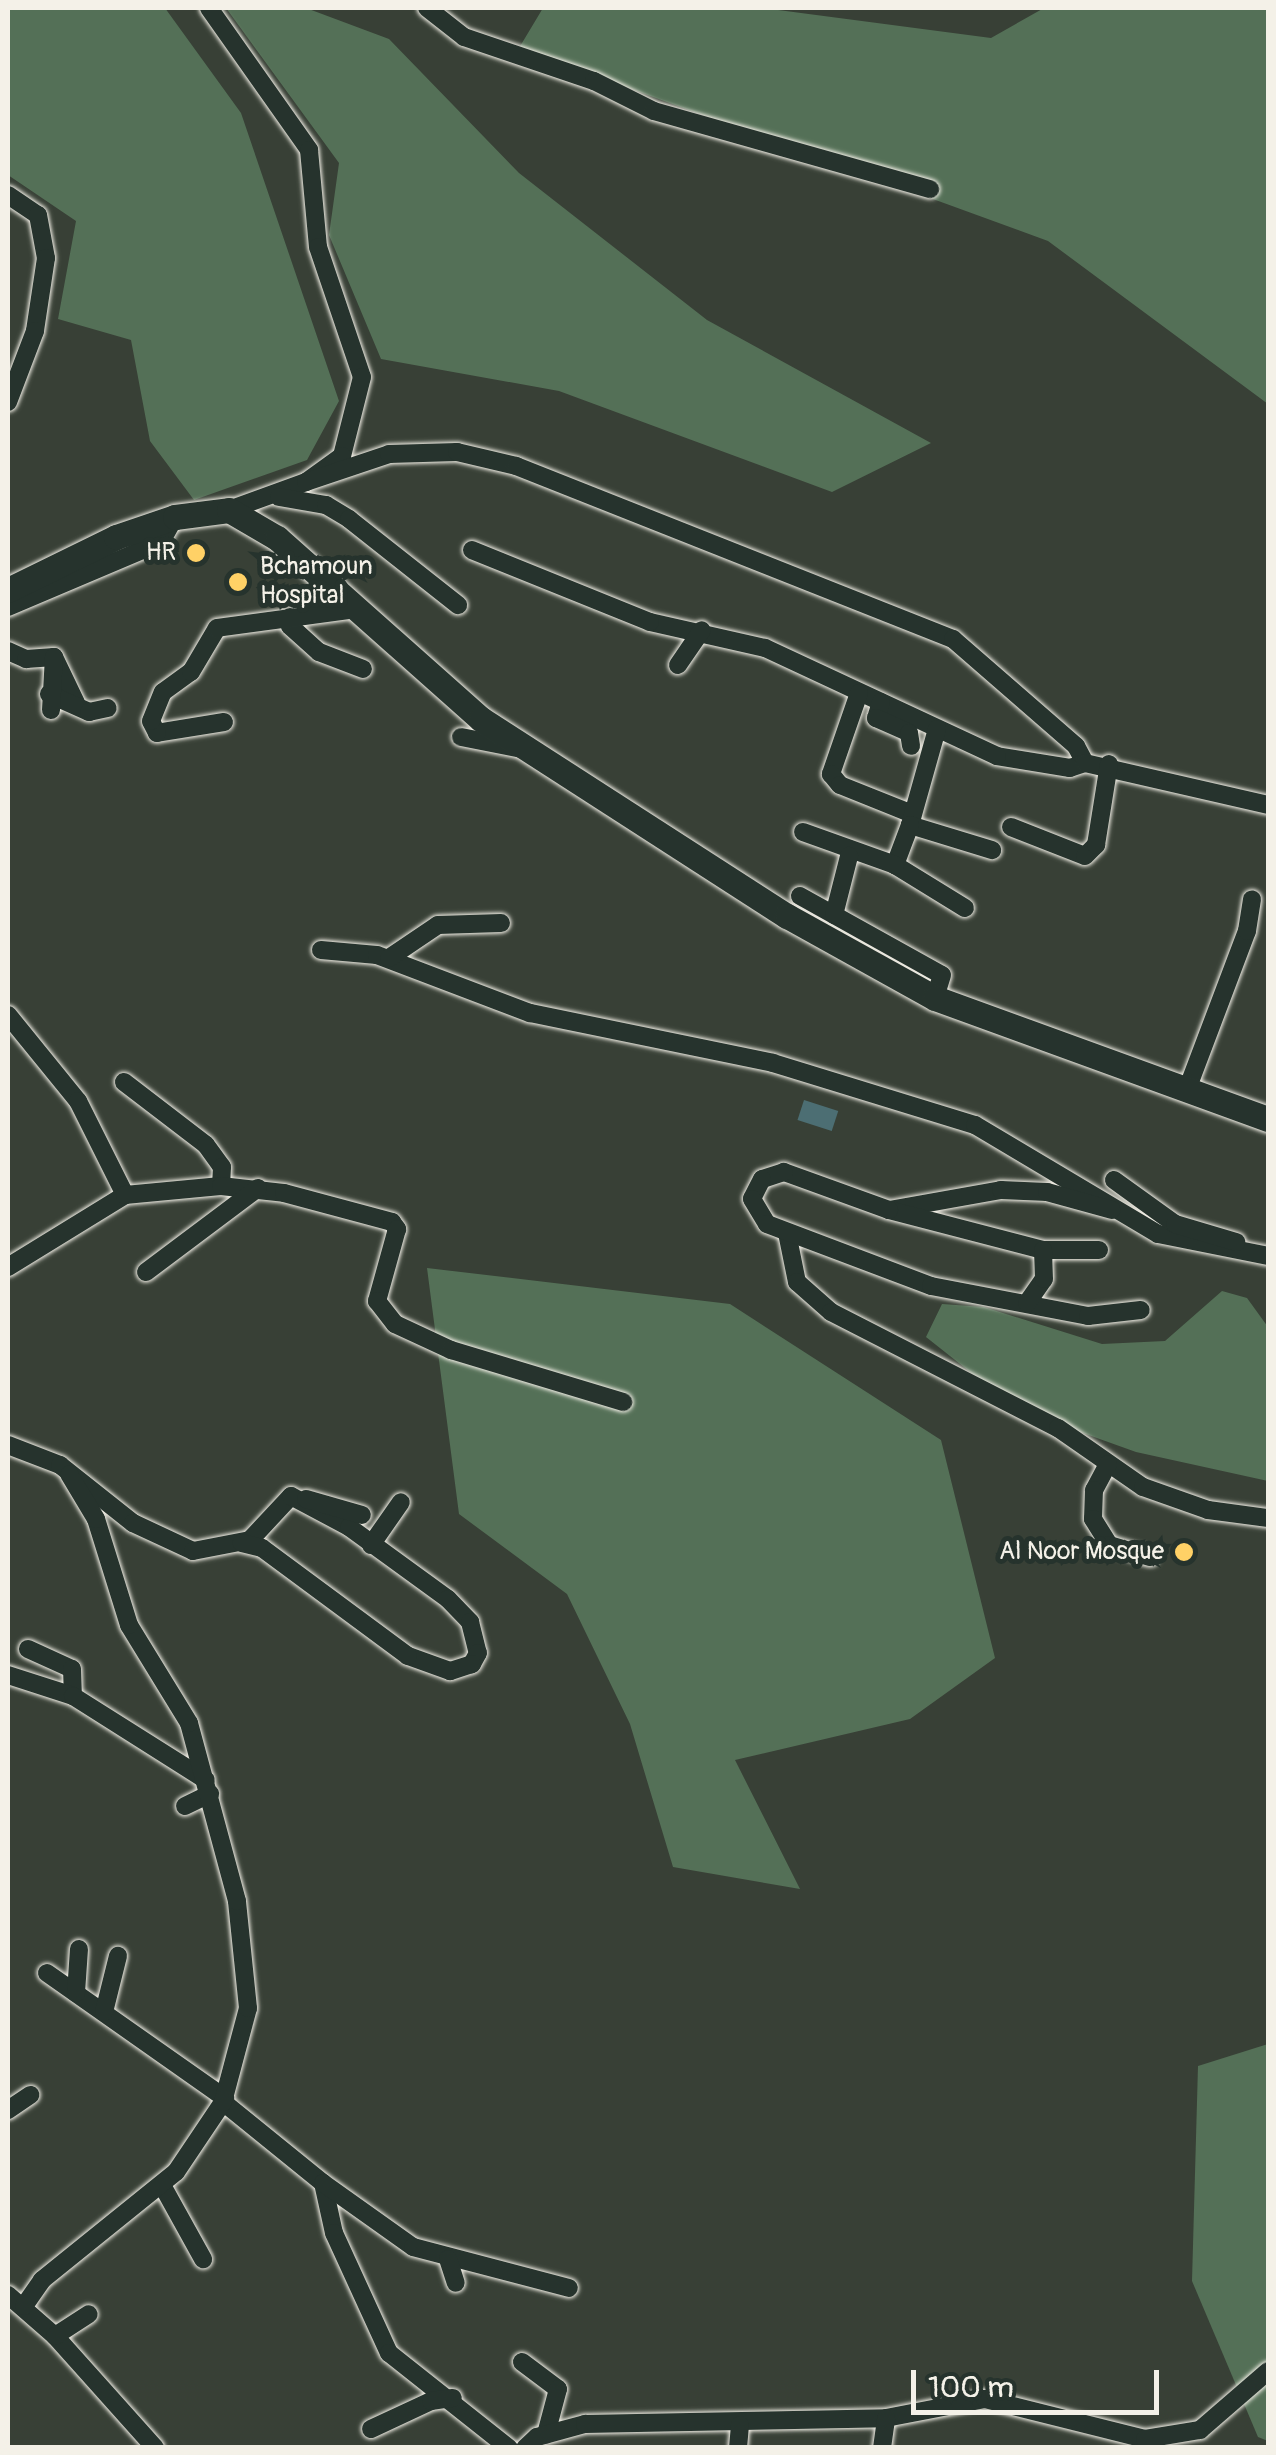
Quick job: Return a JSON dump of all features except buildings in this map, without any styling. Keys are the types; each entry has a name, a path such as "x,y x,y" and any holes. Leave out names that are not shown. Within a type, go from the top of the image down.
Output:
{"main road":[{"path":"8,590 175,517 229,510 277,538 351,610 528,750 742,889 935,998 1188,1086 1268,1119"}],"street":[{"path":"209,8 309,150 318,248 362,377 348,446 306,482"},
{"path":"428,8 464,38 594,81 640,105 930,189"},
{"path":"8,195 38,215 46,258 34,331 8,402"},
{"path":"229,510 389,454 457,452 516,466 953,639 1076,746 1085,763"},
{"path":"273,496 326,505 458,605"},
{"path":"8,607 162,542 175,517"},
{"path":"472,550 650,622 702,630 765,648 859,694 1019,762 1070,768 1085,763 1109,764 1268,805"},
{"path":"224,722 157,733 151,721 162,692 191,672 217,628 351,610"},
{"path":"290,617 290,626 319,652 364,670"},
{"path":"678,665 702,630"},
{"path":"8,651 26,659 54,657"},
{"path":"54,657 50,702 76,703"},
{"path":"54,657 76,703 88,712 108,708"},
{"path":"859,694 831,774 840,785 910,819 992,850"},
{"path":"880,702 876,718 909,732 911,746"},
{"path":"895,865 937,729"},
{"path":"462,737 528,750"},
{"path":"1011,828 1085,856 1096,845 1109,764"},
{"path":"803,832 895,865 965,908"},
{"path":"834,915 849,856"},
{"path":"800,896 942,976 935,998"},
{"path":"1188,1086 1248,931 1252,899"},
{"path":"389,958 438,924 502,923"},
{"path":"320,950 389,958 530,1013 773,1063 974,1125 1158,1234 1266,1260"},
{"path":"8,1015 78,1101 124,1195"},
{"path":"124,1082 206,1145 222,1167 221,1186"},
{"path":"1099,1250 1042,1250 889,1210 772,1173 756,1188 754,1209 787,1233 931,1286 1088,1316 1141,1310"},
{"path":"1114,1180 1175,1224 1266,1260"},
{"path":"8,1267 124,1195 221,1186 258,1188 392,1222 398,1229 377,1301 395,1324 452,1350 623,1402"},
{"path":"146,1272 258,1188"},
{"path":"889,1210 1001,1190 1047,1192 1122,1214"},
{"path":"787,1233 797,1282 831,1312 1058,1428 1143,1487 1208,1510 1268,1518"},
{"path":"1027,1303 1044,1279 1042,1250"},
{"path":"8,1445 40,1454 69,1474 104,1514 192,1551 242,1544 262,1548 408,1656 450,1671 472,1664 478,1653 470,1622 371,1545 296,1498"},
{"path":"1108,1464 1094,1490 1094,1520 1109,1545 1150,1557"},
{"path":"242,1544 296,1498 320,1500 362,1515"},
{"path":"371,1545 401,1502"},
{"path":"24,2306 42,2280 162,2184 224,2100 245,2034 248,1980 208,1787 189,1723 120,1605 104,1514"},
{"path":"28,1648 72,1670 73,1696"},
{"path":"8,1675 73,1696 208,1787"},
{"path":"185,1806 208,1787"},
{"path":"76,1993 79,1949"},
{"path":"104,2012 118,1956"},
{"path":"47,1973 224,2100 398,2240 448,2259 570,2288"},
{"path":"8,2110 30,2095"},
{"path":"323,2183 324,2207 378,2339 454,2398 509,2448"},
{"path":"162,2184 203,2259"},
{"path":"448,2259 456,2283"},
{"path":"8,2294 55,2336 156,2448"},
{"path":"55,2336 89,2314"},
{"path":"522,2362 558,2389 546,2434"},
{"path":"526,2448 546,2434 586,2424 740,2425 886,2418 985,2399 1128,2439 1155,2438 1200,2430 1268,2371"},
{"path":"371,2429 431,2400 454,2398"},
{"path":"882,2448 886,2418"},
{"path":"738,2448 740,2425"}],"green space":[{"path":"8,8 165,8 241,113 339,401 307,460 194,500 150,441 131,340 58,319 76,221 8,175"},
{"path":"226,8 306,8 389,39 519,173 707,320 931,443 832,492 559,391 381,359 329,235 339,163"},
{"path":"543,8 763,8 991,38 1044,8 1268,8 1268,404 1048,241 519,48"},
{"path":"427,1268 730,1304 941,1440 995,1658 910,1719 735,1760 800,1889 673,1867 630,1724 567,1594 459,1514"},
{"path":"1222,1291 1247,1298 1268,1327 1268,1481 1136,1452 1069,1428 979,1379 926,1337 942,1304 984,1307 1102,1344 1165,1341"},
{"path":"1268,2044 1268,2441 1258,2437 1192,2281 1198,2066"}],"water":[{"path":"804,1100 838,1111 832,1131 798,1120"}],"place":[{"name":"HR","path":"196,553"},
{"name":"Bchamoun Hospital","path":"238,582"},
{"name":"Al Noor Mosque","path":"1184,1552"}]}
